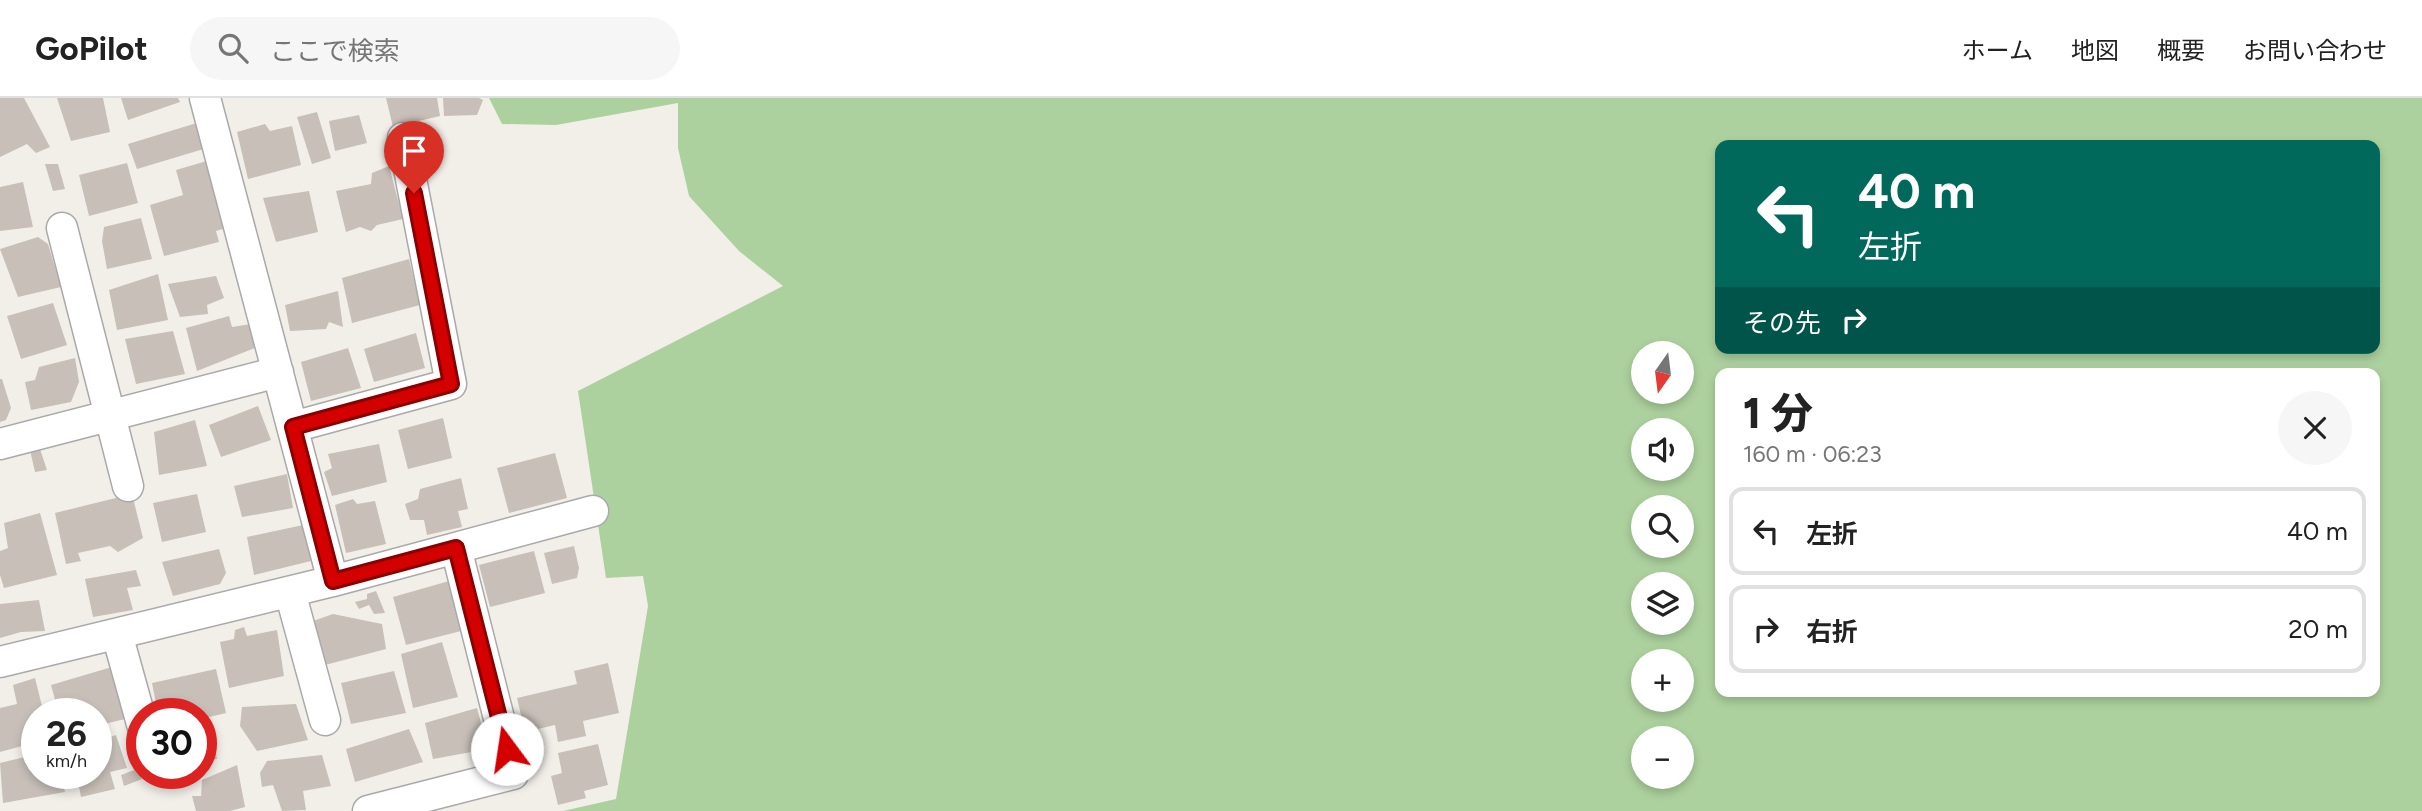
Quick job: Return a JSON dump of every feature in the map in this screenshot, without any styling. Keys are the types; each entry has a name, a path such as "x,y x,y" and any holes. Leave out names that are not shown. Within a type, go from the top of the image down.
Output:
{"street":[{"path":"205,98 333,581"},
{"path":"293,427 451,384 403,138"},
{"path":"62,228 128,486"},
{"path":"0,444 278,372"},
{"path":"0,662 290,592 593,511"},
{"path":"368,811 513,774 456,548"},
{"path":"290,592 325,720"},
{"path":"117,634 135,698"}],"green space":[{"path":"489,98 2422,98 2422,811 563,811 616,799 648,606 643,576 606,578 578,391 783,286 739,251 689,196 678,148 678,103 556,125 502,124"}],"building":[{"path":"0,98 24,98 50,147 36,153 27,144 0,157"},
{"path":"57,98 103,98 110,132 71,141"},
{"path":"121,98 178,98 180,102 128,120"},
{"path":"386,98 437,98 440,116 393,127"},
{"path":"443,98 483,100 477,115 444,116"},
{"path":"317,112 331,158 312,164 297,117"},
{"path":"359,115 367,143 335,151 329,121"},
{"path":"200,122 207,148 137,169 128,144"},
{"path":"265,124 270,131 292,126 301,165 248,179 237,132"},
{"path":"210,160 226,228 216,231 219,242 164,256 150,205 183,195 176,170"},
{"path":"127,163 138,203 89,216 79,175"},
{"path":"45,164 58,164 65,189 53,191"},
{"path":"389,166 403,219 377,225 371,231 360,227 346,232 336,191 371,184 372,173"},
{"path":"23,182 33,227 0,231 0,187"},
{"path":"309,191 318,232 276,242 263,198"},
{"path":"141,218 152,259 107,269 102,241 104,227"},
{"path":"38,237 48,244 61,287 18,297 0,249"},
{"path":"409,259 420,305 352,323 342,278"},
{"path":"158,274 168,320 117,330 109,290"},
{"path":"216,276 224,298 207,305 208,314 180,317 168,284"},
{"path":"338,291 343,327 329,322 326,329 290,331 285,305"},
{"path":"53,303 67,345 21,359 7,316"},
{"path":"229,316 232,327 251,324 257,347 197,371 186,328"},
{"path":"173,331 185,374 136,384 125,339"},
{"path":"416,333 425,368 374,382 364,349"},
{"path":"348,348 361,388 311,401 301,362"},
{"path":"75,358 79,382 71,402 31,410 25,382 35,380 39,367"},
{"path":"0,379 11,408 6,420 0,422"},
{"path":"258,406 271,440 221,457 209,425"},
{"path":"443,418 452,458 408,469 398,430"},
{"path":"195,420 207,466 159,475 154,432"},
{"path":"379,444 387,482 332,496 324,472 332,468 328,454"},
{"path":"40,449 47,470 35,472 30,450"},
{"path":"555,453 567,498 509,513 497,468"},
{"path":"287,474 293,508 242,517 234,486"},
{"path":"461,478 468,509 458,511 462,527 427,535 424,520 410,520 405,504 418,499 420,489"},
{"path":"132,494 143,538 118,552 110,546 78,553 81,561 66,564 55,513"},
{"path":"197,494 206,532 162,542 153,503"},
{"path":"353,499 357,504 375,501 386,544 346,553 335,505"},
{"path":"40,513 57,575 4,588 0,575 0,551 8,548 4,523"},
{"path":"303,525 311,561 254,575 247,537"},
{"path":"574,546 579,568 577,578 552,584 544,553"},
{"path":"219,549 226,573 220,584 173,596 162,562"},
{"path":"534,551 545,593 490,607 479,565"},
{"path":"136,570 141,586 127,588 133,610 93,617 85,579"},
{"path":"449,581 461,631 406,645 393,597"},
{"path":"376,591 385,613 374,614 369,605 359,609 355,602 367,599 367,594"},
{"path":"39,600 45,631 21,632 0,638 0,604"},
{"path":"333,614 382,624 386,649 325,665 313,621"},
{"path":"244,627 247,636 277,630 284,676 229,688 220,642 234,639 235,630"},
{"path":"442,642 458,697 413,708 401,654"},
{"path":"608,663 619,713 583,721 586,736 558,742 555,725 525,732 517,698 577,684 574,671"},
{"path":"112,667 125,719 112,722 112,698 55,698 51,685"},
{"path":"216,669 226,713 217,715 217,698 155,698 152,683"},
{"path":"394,671 406,713 351,724 341,683"},
{"path":"35,678 40,698 21,698 21,746 0,752 0,708 17,704 13,685"},
{"path":"296,704 308,740 257,751 240,726 242,707"},
{"path":"477,708 488,749 433,759 425,723"},
{"path":"409,729 423,762 355,782 346,749"},
{"path":"116,735 126,768 112,772 112,736"},
{"path":"598,744 608,785 584,791 586,798 558,805 551,776 562,773 558,753"},
{"path":"322,755 331,786 303,791 306,810 282,811 273,785 262,787 260,773 267,761"},
{"path":"21,758 21,789 64,789 65,792 3,803 0,763"},
{"path":"237,765 245,807 230,811 196,811 192,796 201,796 201,789 217,789 217,774"},
{"path":"126,773 124,786 121,775"},
{"path":"112,779 115,789 81,797 79,789 112,789"}],"route":[{"path":"414,193 451,384 293,427 333,581 456,548 507,749"}]}
